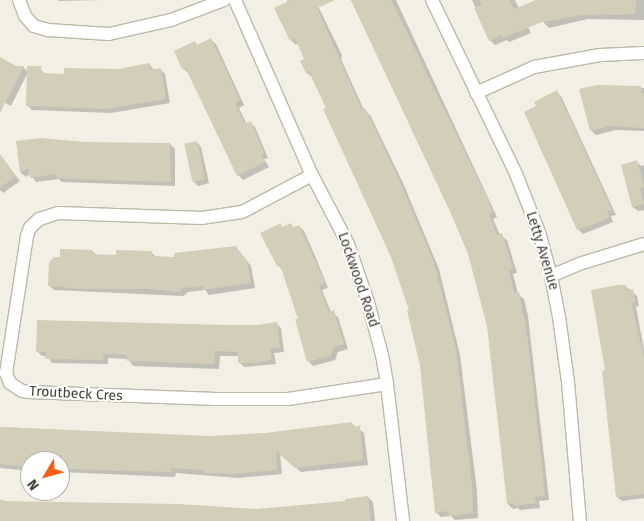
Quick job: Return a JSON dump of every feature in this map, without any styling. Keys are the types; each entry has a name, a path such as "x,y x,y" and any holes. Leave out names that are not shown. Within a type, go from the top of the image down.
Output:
{"street":[{"path":"19,0 24,16 34,26 48,30 110,34 171,20 224,0"},
{"name":"Lockwood Road","path":"235,0 312,176 348,244 368,302 382,355 387,384 403,521"},
{"name":"Letty Avenue","path":"432,0 516,174 539,232 551,276 568,382 580,521"},
{"path":"476,93 534,67 600,55 644,53"},
{"name":"Troutbeck Cres","path":"312,176 242,212 202,218 58,213 39,218 30,228 27,236 6,373 10,383 22,391 28,392 206,399 288,399 387,384"},
{"path":"551,276 579,264 644,244"}],"building":[{"path":"291,0 335,0 317,8 362,110 365,108 398,177 434,263 456,349 472,485 473,513 449,516 448,511 435,513 420,366 407,310 409,310 391,257 323,109 326,108 309,72 306,73 300,61 304,59 295,38 290,41 274,8"},
{"path":"351,0 391,0 486,195 493,212 489,214 497,235 502,233 513,268 509,270 514,293 519,292 528,341 545,496 535,497 536,503 514,506 514,503 507,504 487,326 468,254"},
{"path":"480,0 509,0 514,9 536,0 636,0 635,14 582,15 542,22 503,38 502,35 489,41 474,8 482,5"},
{"path":"211,38 240,100 235,103 245,124 251,121 264,153 261,154 265,162 237,176 186,69 182,69 174,51 195,41 197,45"},
{"path":"0,57 16,66 24,66 0,113"},
{"path":"149,63 150,70 161,68 166,99 106,109 26,106 27,66 41,66 41,73 64,74 64,68 119,69"},
{"path":"597,85 641,86 641,93 644,93 644,128 610,126 590,131 579,89"},
{"path":"557,90 612,210 607,211 609,217 602,221 577,230 524,112 536,106 534,102"},
{"path":"41,138 85,142 170,143 171,182 56,178 56,174 30,178 28,168 20,173 16,141"},
{"path":"197,141 205,179 192,182 184,144"},
{"path":"0,154 16,176 0,188"},
{"path":"637,160 644,186 640,188 644,204 632,207 621,165"},
{"path":"281,223 282,227 291,223 293,227 299,225 325,283 319,286 329,312 334,310 344,344 334,347 330,356 307,362 295,319 298,319 280,265 277,266 260,233"},
{"path":"236,246 238,252 241,252 242,256 247,260 251,283 203,290 203,286 183,288 179,292 148,289 83,289 48,286 49,262 54,257 60,257 60,249 93,250 92,254 116,255 116,250 152,251 152,256 174,257 174,253"},
{"path":"626,285 627,290 633,289 635,302 631,302 644,358 644,494 616,497 602,371 605,370 591,290"},
{"path":"37,320 227,325 260,325 277,322 280,348 270,349 272,360 252,363 238,363 238,352 215,351 215,364 127,361 127,355 104,354 103,360 45,359 46,352 36,352"},
{"path":"352,422 353,427 360,426 363,460 295,468 276,451 277,470 233,474 203,473 203,470 171,468 171,472 70,469 70,451 20,451 20,466 0,464 0,427 211,436 265,433"},
{"path":"368,496 371,521 0,521 0,501 179,504 257,509 345,501 345,499"}]}
